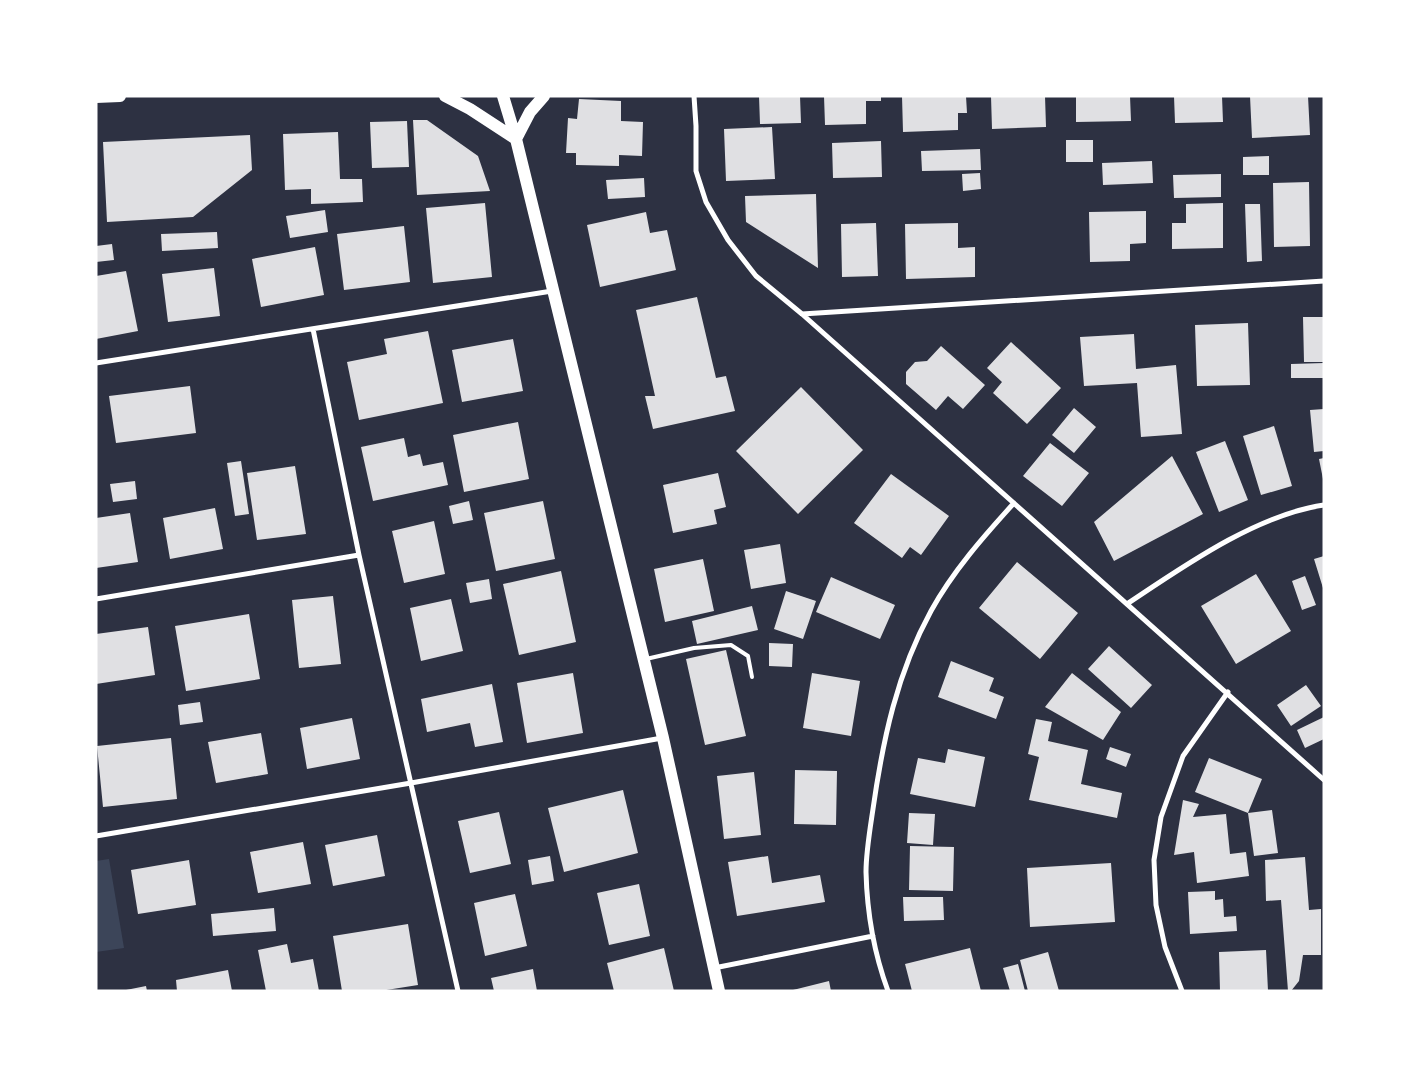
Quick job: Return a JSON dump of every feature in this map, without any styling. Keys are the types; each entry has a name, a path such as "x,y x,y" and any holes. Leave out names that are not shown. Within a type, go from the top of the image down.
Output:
{"main road":[{"path":"96,97 120,96"},
{"path":"445,96 470,109 516,139"},
{"path":"503,96 516,139 644,659 719,991"},
{"path":"516,139 530,112 544,96"}],"street":[{"path":"694,96 696,171 706,202 728,240 756,276 802,314 1228,692 1324,780"},
{"path":"802,314 1324,281"},
{"path":"96,363 552,291"},
{"path":"313,329 359,555 458,991"},
{"path":"888,991 872,936 866,871 879,769 888,726 904,666 932,610 963,563 1014,503"},
{"path":"1127,604 1193,561 1259,525 1324,504"},
{"path":"96,599 359,555"},
{"path":"1182,991 1165,947 1156,905 1154,860 1161,817 1183,756 1228,692"},
{"path":"96,836 411,784 663,738"},
{"path":"714,968 872,936"}],"lane":[{"path":"644,659 694,648 731,645 748,656 752,677"}],"shaded area":[{"path":"109,859 124,948 96,952 96,861"}],"building":[{"path":"759,96 800,96 801,123 760,124"},
{"path":"824,96 881,96 881,101 866,101 866,124 825,125"},
{"path":"902,96 966,96 967,113 958,113 958,130 903,132"},
{"path":"991,96 1045,96 1046,127 992,129"},
{"path":"1076,96 1130,96 1131,121 1076,122"},
{"path":"1174,96 1222,96 1223,122 1175,123"},
{"path":"1250,96 1308,96 1310,135 1252,138"},
{"path":"579,99 621,101 621,121 643,122 642,156 619,155 619,166 576,165 576,153 566,153 568,118 577,119"},
{"path":"413,120 427,120 478,156 490,191 417,195"},
{"path":"407,121 409,167 372,168 370,122"},
{"path":"772,127 775,179 726,181 724,129"},
{"path":"338,132 340,179 362,179 363,202 311,204 311,189 285,190 283,134"},
{"path":"250,135 252,170 193,217 107,222 103,142"},
{"path":"1066,140 1093,140 1093,162 1066,162"},
{"path":"881,141 882,177 833,178 832,143"},
{"path":"980,149 981,170 922,171 921,151"},
{"path":"1269,156 1269,175 1243,175 1243,157"},
{"path":"1152,161 1153,183 1103,185 1102,163"},
{"path":"980,173 981,189 963,191 962,174"},
{"path":"1221,174 1221,197 1174,198 1173,175"},
{"path":"644,178 645,197 608,199 606,180"},
{"path":"1309,182 1310,246 1274,247 1273,183"},
{"path":"816,194 818,268 746,222 745,196"},
{"path":"485,203 492,277 433,283 426,208"},
{"path":"1223,203 1223,248 1172,249 1172,223 1186,223 1186,204"},
{"path":"1245,204 1260,204 1262,261 1247,262"},
{"path":"325,210 328,232 290,238 286,216"},
{"path":"1146,211 1146,243 1130,244 1130,261 1090,262 1089,212"},
{"path":"646,212 650,233 667,230 676,270 600,287 587,225"},
{"path":"876,223 878,276 842,277 841,224"},
{"path":"958,223 958,248 975,247 975,277 906,279 905,224"},
{"path":"404,226 410,282 344,290 337,234"},
{"path":"217,232 218,248 162,251 161,234"},
{"path":"112,244 114,260 96,262 96,246"},
{"path":"315,247 324,295 261,307 252,259"},
{"path":"214,268 220,316 168,322 162,274"},
{"path":"126,271 138,331 96,339 96,276"},
{"path":"697,297 716,378 726,376 735,411 653,429 645,396 655,396 636,310"},
{"path":"1303,317 1324,317 1324,362 1304,362"},
{"path":"1248,323 1250,385 1197,386 1195,325"},
{"path":"428,331 443,403 359,420 347,362 387,354 384,339"},
{"path":"1134,334 1136,369 1176,365 1182,434 1141,437 1137,383 1084,386 1080,337"},
{"path":"513,339 523,391 462,402 452,350"},
{"path":"1011,342 1061,388 1027,424 993,393 1002,382 987,368"},
{"path":"941,346 985,385 963,409 948,396 936,410 906,384 906,372 915,362 927,361"},
{"path":"1324,363 1324,378 1291,378 1291,364"},
{"path":"190,386 196,433 116,443 109,396"},
{"path":"801,387 863,450 798,514 736,451"},
{"path":"1074,408 1096,427 1074,453 1052,435"},
{"path":"1324,409 1324,451 1314,452 1310,410"},
{"path":"518,422 529,479 464,492 453,435"},
{"path":"1274,426 1292,486 1261,495 1243,436"},
{"path":"404,438 408,457 420,454 423,466 443,462 448,485 373,501 361,447"},
{"path":"1225,441 1248,500 1219,512 1196,452"},
{"path":"1050,443 1089,473 1062,506 1023,476"},
{"path":"1172,456 1203,514 1114,561 1094,522"},
{"path":"1324,458 1324,479 1323,479 1319,459"},
{"path":"241,461 249,514 235,516 227,463"},
{"path":"295,466 306,534 257,540 247,473"},
{"path":"718,473 726,507 714,510 717,524 673,533 663,485"},
{"path":"891,474 949,516 921,555 910,547 902,558 854,523"},
{"path":"135,481 137,499 113,502 110,484"},
{"path":"469,501 473,520 453,524 449,506"},
{"path":"543,501 555,559 496,571 484,513"},
{"path":"215,508 223,549 170,559 163,518"},
{"path":"130,513 138,562 96,568 96,518"},
{"path":"434,521 445,574 404,583 392,531"},
{"path":"780,544 786,583 751,589 744,550"},
{"path":"1324,556 1324,588 1323,588 1314,559"},
{"path":"703,559 714,611 665,622 654,569"},
{"path":"1017,562 1078,613 1040,659 979,608"},
{"path":"561,571 576,642 519,655 503,584"},
{"path":"1256,574 1291,631 1236,664 1201,606"},
{"path":"1305,576 1316,605 1302,610 1292,581"},
{"path":"831,577 895,605 880,639 816,612"},
{"path":"489,579 492,599 470,603 466,583"},
{"path":"786,591 816,601 803,639 774,629"},
{"path":"333,596 341,664 299,668 292,600"},
{"path":"451,599 463,651 421,661 410,608"},
{"path":"752,606 758,630 697,644 692,621"},
{"path":"249,614 260,679 186,691 175,626"},
{"path":"148,627 155,675 96,684 96,634"},
{"path":"769,643 793,644 792,667 769,666"},
{"path":"1109,646 1152,685 1131,708 1088,669"},
{"path":"726,650 746,736 705,745 686,659"},
{"path":"951,661 994,678 989,691 1004,697 996,719 938,697"},
{"path":"573,673 583,733 527,743 517,683"},
{"path":"812,673 860,681 851,736 803,728"},
{"path":"1072,673 1121,712 1103,740 1045,707"},
{"path":"492,684 503,742 475,747 470,723 427,732 421,699"},
{"path":"1306,685 1321,706 1291,726 1277,705"},
{"path":"200,702 203,722 180,725 178,705"},
{"path":"1324,717 1324,739 1305,748 1297,730"},
{"path":"352,718 360,759 307,769 300,728"},
{"path":"1036,719 1052,722 1048,741 1088,750 1081,784 1122,793 1117,818 1029,800 1039,757 1028,754"},
{"path":"261,733 268,774 216,783 208,742"},
{"path":"171,738 177,799 103,807 97,746"},
{"path":"1110,747 1131,754 1126,767 1106,759"},
{"path":"948,749 985,757 975,807 910,794 918,758 945,763"},
{"path":"1209,758 1262,779 1248,813 1195,792"},
{"path":"795,770 837,771 836,825 794,824"},
{"path":"754,772 761,835 724,839 717,776"},
{"path":"623,790 638,853 564,872 548,808"},
{"path":"1183,800 1199,804 1193,817 1226,814 1230,854 1246,852 1249,876 1197,883 1194,852 1174,855"},
{"path":"1272,810 1278,853 1254,856 1248,813"},
{"path":"499,812 511,864 470,873 458,821"},
{"path":"909,813 935,814 933,845 907,843"},
{"path":"377,835 385,876 333,886 325,845"},
{"path":"303,842 311,884 258,893 250,852"},
{"path":"910,846 954,847 953,891 909,890"},
{"path":"550,856 554,881 532,885 528,860"},
{"path":"768,856 772,883 820,875 825,902 737,916 728,862"},
{"path":"1305,857 1309,910 1321,909 1321,955 1303,955 1299,981 1291,991 1288,991 1281,900 1266,901 1265,860"},
{"path":"189,860 196,905 138,914 131,870"},
{"path":"1111,863 1115,922 1030,927 1027,868"},
{"path":"639,884 650,936 609,945 597,893"},
{"path":"1215,891 1215,900 1223,899 1224,917 1236,916 1237,931 1190,934 1188,892"},
{"path":"515,894 527,946 485,956 474,903"},
{"path":"903,897 943,897 944,920 904,921"},
{"path":"274,908 276,931 213,936 211,914"},
{"path":"408,924 418,985 380,991 342,991 333,936"},
{"path":"287,944 291,963 313,959 319,991 266,991 258,950"},
{"path":"664,948 674,991 614,991 607,963"},
{"path":"970,948 981,991 912,991 905,964"},
{"path":"1266,950 1268,991 1220,991 1219,952"},
{"path":"1048,952 1059,991 1028,991 1020,960"},
{"path":"1018,964 1025,991 1010,991 1003,968"},
{"path":"533,969 537,991 494,991 491,978"},
{"path":"228,970 232,991 177,991 176,980"},
{"path":"829,981 831,991 793,990"},
{"path":"146,986 147,991 126,991 126,990"}]}
